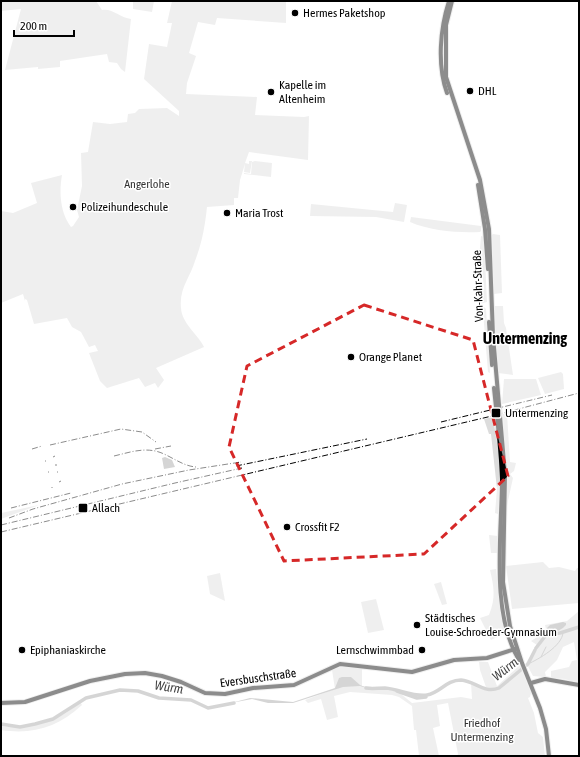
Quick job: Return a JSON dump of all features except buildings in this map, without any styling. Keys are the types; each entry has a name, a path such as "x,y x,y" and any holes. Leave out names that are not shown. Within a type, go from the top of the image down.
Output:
{"main road":[{"path":"444,78 443,22 449,1"},
{"path":"444,78 446,24 452,1"},
{"name":"Von-Kahr-Straße","path":"444,78 478,173 488,220 493,336 505,474 503,576 508,613 516,648 531,683 546,729 549,756"},
{"name":"Eversbuschstraße","path":"1,703 25,702 94,680 125,674 145,673 162,676 181,682 205,693 225,694 256,688 294,685 340,664 412,672 458,659 487,658 516,648"},
{"path":"531,683 545,679 579,685"}],"highlighted area":[{"path":"364,305 473,340 508,476 424,554 284,561 229,447 247,366"}],"green space":[{"path":"1,1 96,1 102,10 109,10 131,19 125,72 117,63 109,62 107,54 60,61 60,67 5,70 21,9 1,11"},
{"path":"133,1 154,1 152,12 133,9"},
{"name":"Angerlohe","path":"172,1 286,1 286,23 217,18 215,25 198,22 189,53 196,56 187,83 186,94 257,97 255,115 309,116 308,160 249,152 245,163 249,164 249,161 252,161 250,173 244,172 245,164 240,180 238,198 234,198 234,205 207,207 200,248 183,289 181,301 182,314 187,324 204,347 156,368 164,380 158,388 155,383 145,387 139,378 107,388 100,381 89,353 98,351 95,345 89,347 81,332 72,327 67,318 34,324 27,300 25,299 25,301 23,294 1,303 1,211 13,213 37,203 31,183 62,175 61,202 67,221 71,227 73,226 79,217 77,210 82,186 81,153 88,152 93,122 110,124 127,122 128,114 135,113 139,109 167,108 179,116 179,111 144,79 149,44 167,47 172,23 167,23"},
{"path":"252,162 272,163 271,177 244,174 251,174"},
{"path":"395,203 407,205 404,222 376,217 310,216 311,204 393,212"},
{"path":"411,217 481,226 481,231 444,231 427,228 410,222"},
{"path":"492,235 500,235 502,293 494,294"},
{"path":"481,236 484,237 487,302 479,304 478,303 484,288 481,260 479,259"},
{"path":"494,306 503,306 504,323 513,375 498,373"},
{"path":"484,307 486,309 490,373 488,372 483,312 476,311 478,308"},
{"path":"561,372 563,374 564,389 545,394 538,378"},
{"path":"504,379 536,379 541,395 502,404"},
{"path":"503,414 507,414 510,462 516,463 514,471 510,474 513,478 506,510 506,477"},
{"path":"493,417 498,451 500,487 498,514 495,513 497,489 491,434 489,434 484,419"},
{"path":"39,505 1,519 1,513"},
{"path":"489,535 498,536 498,553 491,553"},
{"path":"543,562 549,568 559,567 575,571 579,568 579,603 512,609 506,566"},
{"path":"496,569 501,611 506,633 491,640 480,618 489,615 493,603 494,592 490,570"},
{"path":"220,573 225,601 210,594 207,576"},
{"path":"441,582 447,604 442,605 434,584"},
{"path":"376,599 384,630 368,633 361,602"},
{"path":"579,611 579,684 565,679 533,676 526,663 537,645 531,641 547,633 545,625 567,621","holes":["574,642 577,660 572,661 569,667 551,671 551,677 546,677 545,672 557,660 563,647"]},
{"name":"Friedhof Untermenzing","path":"479,662 488,662 497,686 520,665 531,693 530,697 528,698 534,713 538,733 543,737 545,756 457,756 458,754 448,703 437,705 440,726 433,728 439,756 419,756 416,730 414,730 412,706 399,697 392,695 350,692 334,696 338,717 327,720 321,699 308,703 305,700 335,689 332,670 343,666 362,669 362,686 401,690 401,694 412,703 461,697 472,699 471,683 487,690 480,670"},
{"path":"80,702 82,705 73,713 44,728 24,731 1,730 1,726 22,727 43,723 63,715"}],"shaded area":[{"path":"165,457 172,460 175,467 164,469 162,458"},
{"path":"563,622 566,623 566,625 560,630 555,632 547,631 547,628 550,625"},
{"path":"351,677 360,685 370,689 360,686 343,687 293,703 268,703 252,699 231,703 250,698 293,702 335,688 339,678"}],"waterway":[{"name":"Würm","path":"536,648 546,635 560,633 579,627"},
{"name":"Würm","path":"528,664 544,655 559,643 563,633"},
{"name":"Würm","path":"541,657 546,647"},
{"name":"Würm","path":"366,688 385,688 416,695 427,695 436,692 451,682 461,680 484,688 499,688 528,664 535,650"},
{"name":"Würm","path":"1,724 20,727 53,719 86,698 120,690 138,691 159,698 191,700 208,708 234,703"},
{"name":"Würm","path":"397,691 417,698 426,697"}],"railway":[{"path":"1,532 492,416 579,393"},
{"path":"441,422 552,395"},
{"path":"50,445 121,429 142,432 156,442"},
{"path":"236,466 367,439"},
{"path":"32,449 42,446"},
{"path":"155,449 171,446"},
{"path":"114,456 139,450 151,450 164,454 184,464 196,467"},
{"path":"9,518 33,509 122,484 189,470 241,462"},
{"path":"1,525 242,468"},
{"path":"11,508 71,493"}],"place":[{"name":"Hermes Paketshop","path":"295,13"},
{"name":"DHL","path":"470,91"},
{"name":"Kapelle im Altenheim","path":"271,92"},
{"name":"Polizeihundeschule","path":"73,207"},
{"name":"Maria Trost","path":"227,213"},
{"name":"Orange Planet","path":"351,357"},
{"name":"Untermenzing","path":"496,413"},
{"name":"Allach","path":"83,508"},
{"name":"Crossfit F2","path":"287,527"},
{"name":"Städtisches Louise-Schroeder-Gymnasium","path":"417,625"},
{"name":"Epiphaniaskirche","path":"22,650"},
{"name":"Lernschwimmbad","path":"422,650"}],"district":[{"name":"Untermenzing","path":"525,338"}]}
